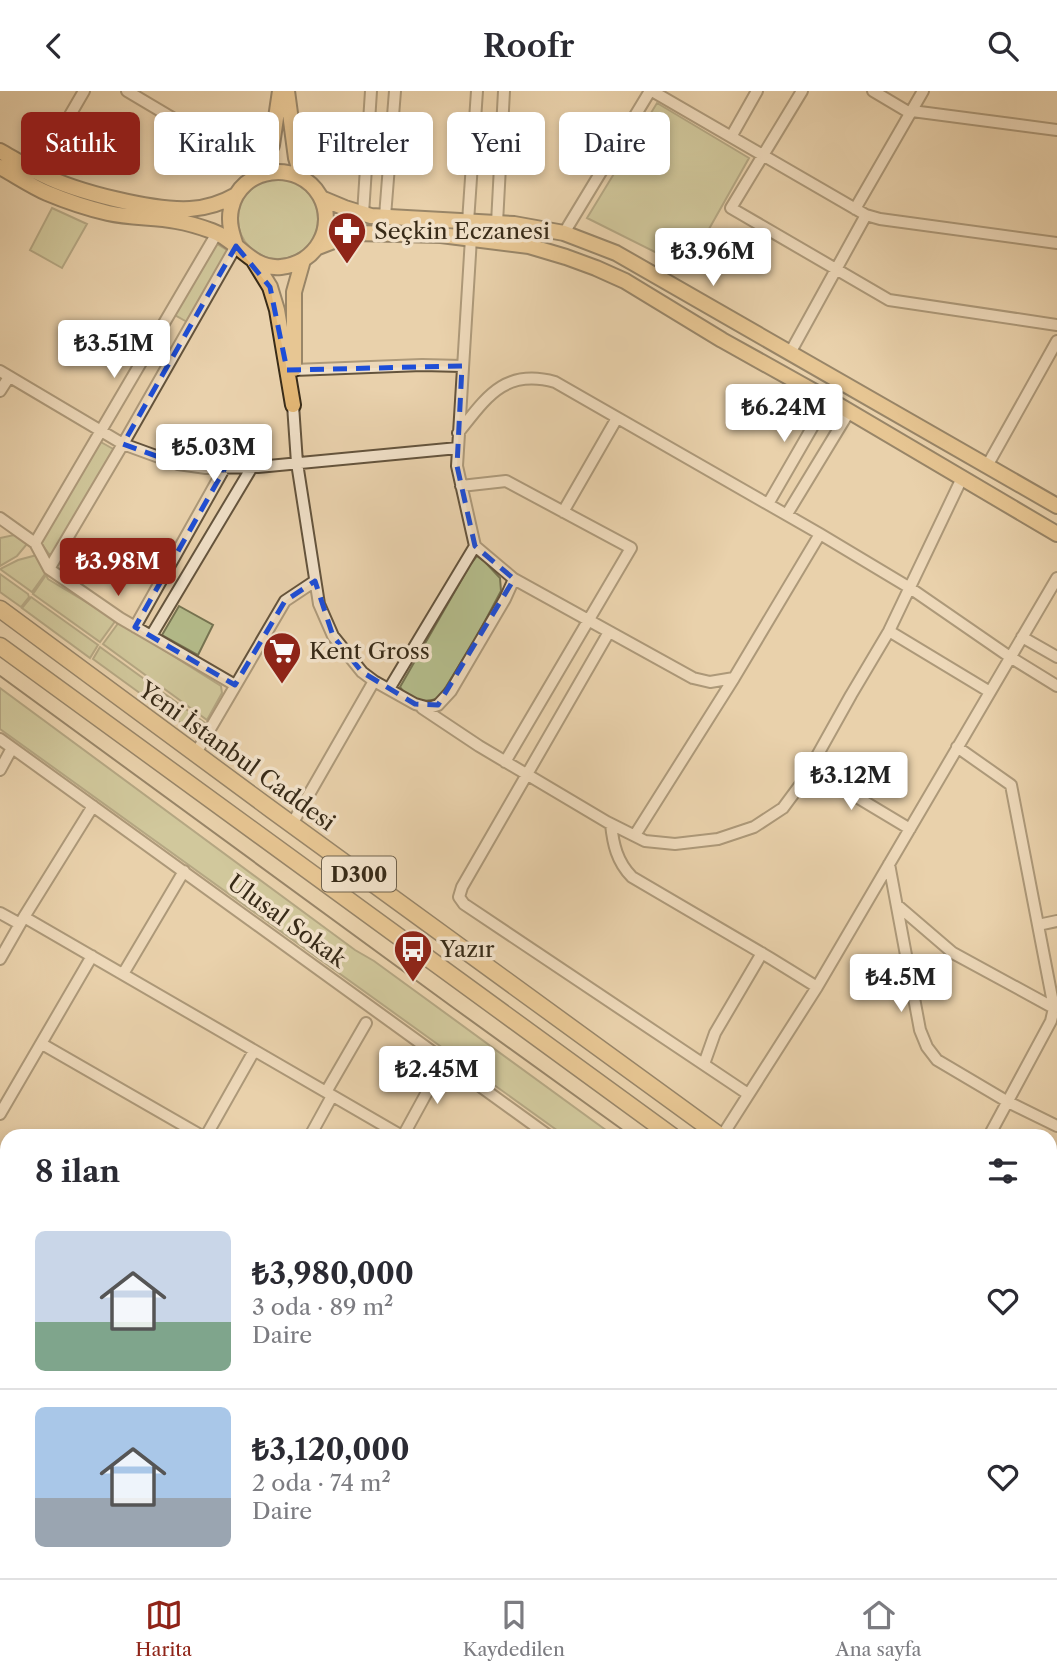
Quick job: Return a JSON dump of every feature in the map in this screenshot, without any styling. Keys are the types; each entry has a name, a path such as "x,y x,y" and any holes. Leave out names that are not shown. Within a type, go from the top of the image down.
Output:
{"highway":[{"name":"Yeni İstanbul Caddesi","path":"0,609 711,1129"},
{"name":"D300","path":"0,646 662,1129"}],"main road":[{"path":"276,112 280,91"},
{"path":"287,91 292,138 302,177"},
{"path":"0,151 21,162"},
{"path":"0,167 46,193 109,213 177,221 217,233 236,246 254,261 271,287 293,405"},
{"path":"279,171 302,177 313,186 321,198 326,221 318,247"},
{"path":"47,175 90,193 152,206 190,209 222,203 236,195"},
{"path":"236,246 230,222 231,208 236,195 256,175"},
{"path":"321,198 363,214 514,223 564,233 616,253 1057,506"},
{"path":"254,261 267,266 295,264 318,247 354,233 471,238 528,246 566,257 625,281 1057,534"},
{"path":"293,405 294,292 303,260"}],"street":[{"path":"71,112 83,91"},
{"path":"127,91 161,112"},
{"path":"363,214 371,91"},
{"path":"385,216 395,91"},
{"path":"468,222 477,91"},
{"path":"497,223 504,91"},
{"path":"564,233 651,91 860,212 880,219 1057,243"},
{"path":"731,137 757,91"},
{"path":"802,91 731,208 889,299 1057,325"},
{"path":"873,91 911,112 1057,130"},
{"path":"790,353 836,270 860,212 923,91"},
{"path":"35,543 217,233"},
{"path":"471,238 457,466 475,546 514,579 693,678 710,682 734,678"},
{"path":"49,569 236,246"},
{"path":"169,316 190,328"},
{"path":"986,466 1057,341"},
{"path":"293,370 462,366"},
{"path":"0,391 5,374 123,444 178,464 206,468 252,467 457,448"},
{"path":"458,433 488,395 511,381 543,379 555,382 768,503 910,588 1057,686"},
{"path":"768,503 828,400"},
{"path":"293,405 297,463 319,604 333,636 362,672 505,761 611,824 646,841 675,844 718,839 754,827 783,808 803,781 889,631 961,478"},
{"path":"787,515 849,412"},
{"path":"562,512 617,418"},
{"path":"135,627 225,467"},
{"path":"151,636 252,467"},
{"path":"461,486 506,481 631,548 505,761"},
{"path":"0,518 35,543 49,569 120,618 235,685"},
{"path":"635,835 734,678 820,534"},
{"path":"389,689 475,546"},
{"path":"726,1129 817,987 1057,578"},
{"path":"415,704 429,708 438,705 450,691 514,579"},
{"path":"196,753 285,601 315,581"},
{"path":"889,631 990,692"},
{"path":"609,632 462,887 459,897 461,901 748,1094"},
{"path":"1023,637 1057,657"},
{"path":"292,824 374,681"},
{"name":"Ulusal Sokak","path":"0,739 539,1129"},
{"path":"957,747 1011,785 1053,993 1051,1021 993,1129"},
{"path":"0,770 12,748"},
{"path":"810,769 909,829"},
{"path":"0,959 93,806"},
{"path":"611,824 614,849 632,877 817,987"},
{"path":"889,864 920,1030 927,1047 937,1060 1008,1102 1057,1126"},
{"path":"123,974 184,871"},
{"path":"897,904 953,953 1054,1008"},
{"path":"0,913 22,920 92,956 390,1129"},
{"path":"1038,925 1057,921"},
{"path":"704,1064 715,1033 762,953"},
{"path":"0,1115 92,956"},
{"path":"1044,958 1057,956"},
{"path":"313,1129 366,1023"},
{"path":"42,1044 192,1129"},
{"path":"208,1129 254,1051"},
{"path":"406,1129 444,1061"}],"highlighted area":[{"path":"236,246 270,287 287,370 462,366 457,466 475,546 514,579 438,705 415,704 362,672 333,636 315,581 285,601 235,685 135,627 224,470 178,464 123,444"}],"green space":[{"path":"657,103 749,158 687,268 587,218 613,175 670,175 670,112 652,112"},
{"path":"278,179 293,182 306,191 315,204 318,219 315,234 306,247 293,256 278,259 263,256 250,247 241,234 238,219 241,204 250,191 263,182"},
{"path":"52,208 87,224 62,268 30,250"},
{"path":"214,242 230,252 189,323 173,314"},
{"path":"99,441 115,450 52,554 49,554 41,543"},
{"path":"14,535 27,544 17,556 0,566 0,538"},
{"path":"37,555 45,574 32,592 0,569 18,560"},
{"path":"477,556 500,578 501,591 439,698 428,701 412,698 400,687"},
{"path":"0,574 28,594 29,597 21,607 0,592"},
{"path":"46,575 48,579 116,620 100,642 33,594"},
{"path":"31,597 98,645 90,658 22,608"},
{"path":"179,606 213,625 198,655 162,635"},
{"path":"119,622 221,686 222,693 207,720 103,644"},
{"path":"100,647 205,723 196,734 93,659"},
{"path":"0,688 355,950 374,961 604,1129 555,1129 0,729"}],"tram line":[{"path":"0,676 621,1129"}],"place":[{"name":"Seçkin Eczanesi","path":"347,265"},
{"name":"Kent Gross","path":"282,685"},
{"name":"Yazır","path":"413,983"}]}
